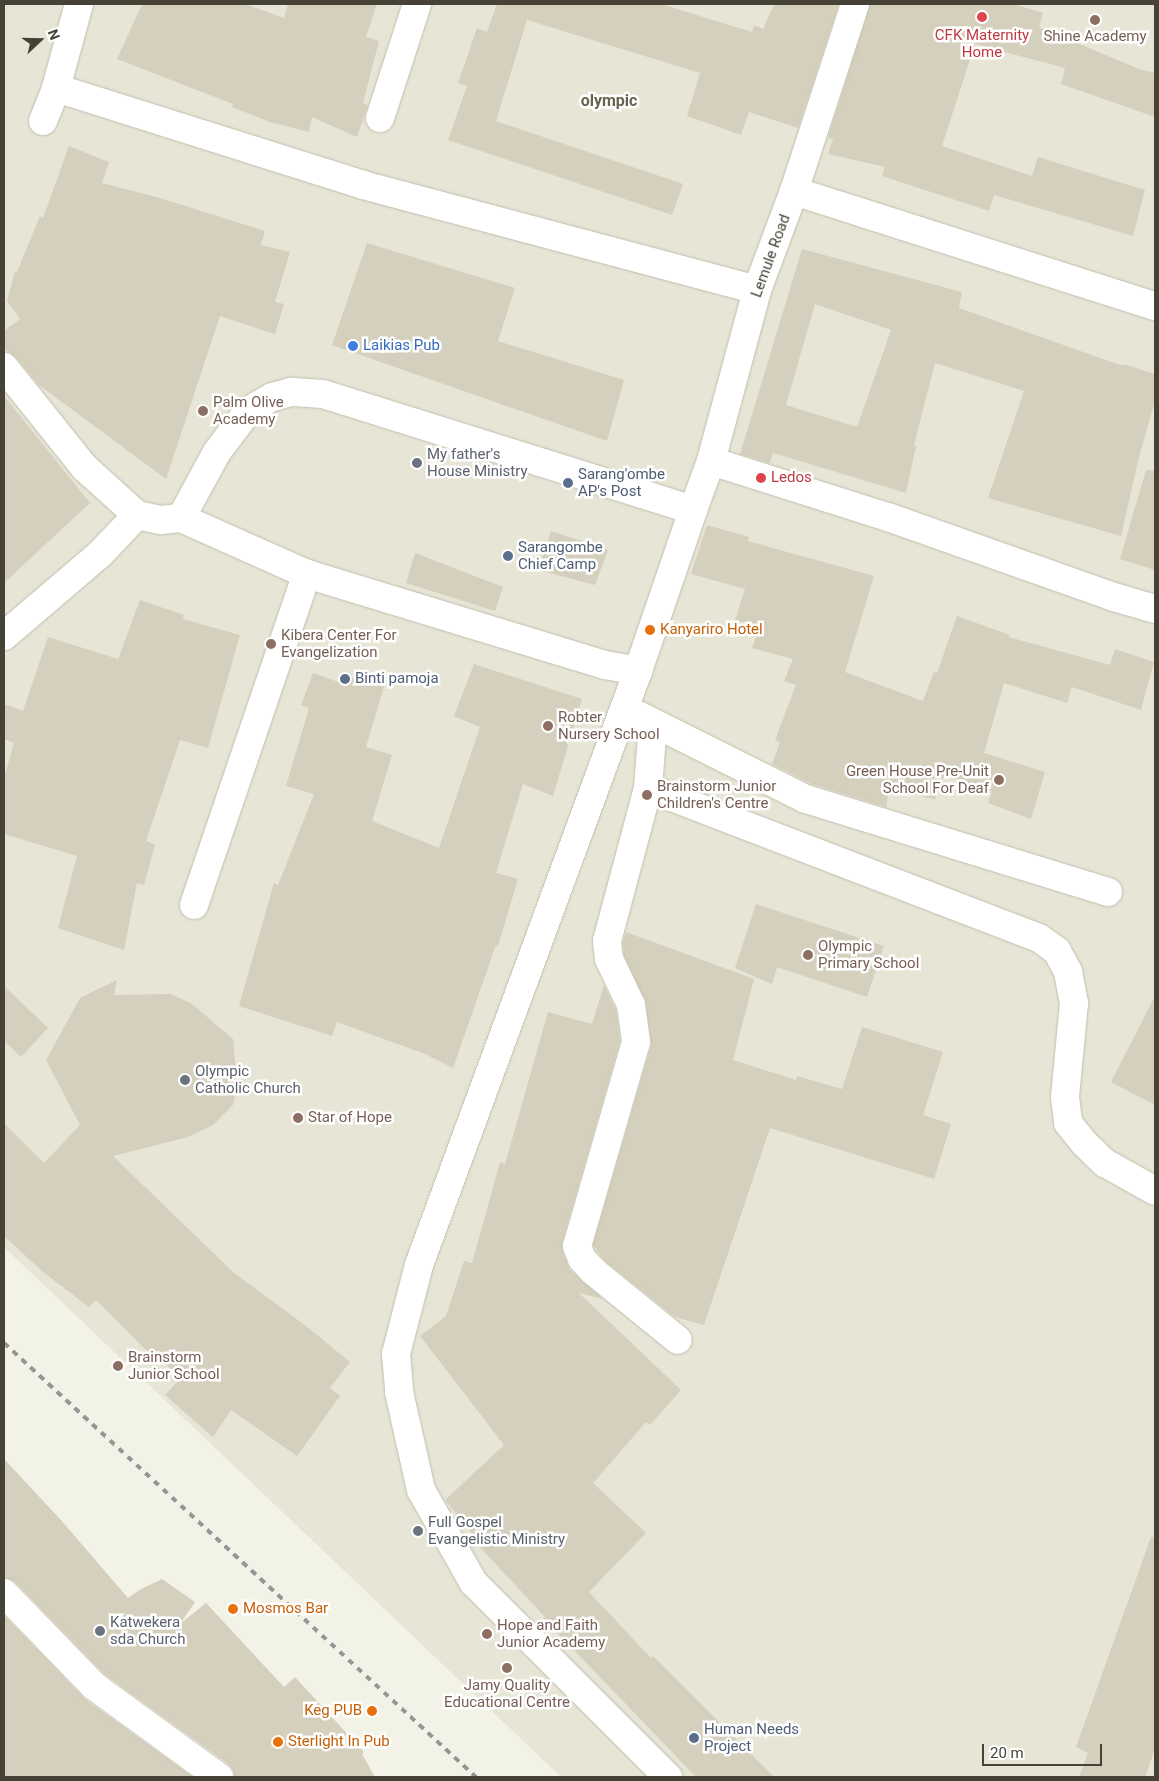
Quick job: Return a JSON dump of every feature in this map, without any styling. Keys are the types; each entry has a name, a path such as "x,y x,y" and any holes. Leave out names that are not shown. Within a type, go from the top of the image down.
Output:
{"street":[{"path":"43,121 56,88 79,4"},
{"path":"380,118 417,4"},
{"name":"Lemule Road","path":"668,1777 473,1582 421,1490 398,1392 396,1354 419,1265 638,671 711,461 757,290 794,191 856,4"},
{"path":"56,88 363,185 757,290"},
{"path":"794,191 1155,306"},
{"path":"4,367 85,468 137,515 161,520 181,518 307,574 605,664 638,671"},
{"path":"181,518 217,452 248,411 272,397 291,392 322,394 693,510"},
{"path":"711,461 888,517 1114,597 1155,609"},
{"path":"4,636 100,554 137,515"},
{"path":"194,905 307,574"},
{"path":"623,708 806,799 1108,892"},
{"path":"653,723 648,788 607,941 609,959 631,1005 636,1042 577,1246 582,1259 593,1272 678,1340"},
{"path":"648,788 1039,938 1057,951 1068,972 1074,1003 1065,1097 1068,1123 1084,1143 1105,1163 1155,1191"},
{"path":"4,1593 94,1686 219,1777"}],"shaded area":[{"name":"olympic","path":"4,4 1155,4 1155,1777 561,1777 4,1247"}],"building":[{"path":"142,4 245,4 284,18 288,4 377,4 366,37 379,41 363,103 368,105 357,137 312,117 309,132 270,122 232,107 233,104 117,59"},
{"path":"497,4 661,4 752,32 754,25 763,29 774,4 839,4 798,128 749,112 741,135 687,116 700,73 527,20 496,121 683,184 672,215 448,140 467,86 458,83 477,28 487,32"},
{"path":"870,4 1013,4 1043,13 1039,27 1139,69 1155,73 1155,117 1061,84 1065,68 975,44 942,146 1032,176 1038,157 1145,190 1133,236 994,195 989,211 882,176 885,167 828,154 833,139 828,138"},
{"path":"69,146 109,162 102,183 160,198 265,231 261,245 290,252 275,302 284,304 275,334 220,316 166,479 39,385 16,357 4,349 4,331 20,319 7,301 15,271 17,272 40,216 43,218"},
{"path":"367,243 515,288 498,341 624,380 607,441 332,345"},
{"path":"802,249 962,292 959,308 1123,366 1124,364 1155,374 1155,401 1139,457 1121,536 988,498 1024,391 935,363 914,445 916,446 906,493 773,453 770,463 740,454","holes":["815,304 891,330 857,427 786,405"]},
{"path":"4,396 90,503 4,583"},
{"path":"1146,470 1155,471 1155,570 1120,559"},
{"path":"707,525 749,537 748,541 874,576 845,672 923,701 934,672 937,673 957,616 1010,635 1009,637 1110,665 1115,649 1154,662 1141,710 1072,687 1067,703 1004,683 984,753 1045,772 1031,819 988,803 992,791 944,776 935,800 890,786 886,807 812,784 772,764 780,742 775,740 796,685 784,681 793,659 752,648 760,627 735,620 745,589 691,574"},
{"path":"551,531 608,550 595,585 538,570"},
{"path":"415,553 503,587 495,611 406,583"},
{"path":"140,600 184,615 183,619 240,635 208,748 180,740 146,841 155,845 144,885 137,883 124,950 58,928 77,856 4,834 4,778 14,743 4,739 4,704 23,711 48,637 118,659"},
{"path":"474,664 582,699 553,796 523,784 496,873 518,879 498,946 496,945 453,1068 425,1054 337,1022 332,1036 239,1006 274,883 278,885 314,794 286,786 309,708 301,705 313,673 344,684 346,676 384,687 366,747 392,755 372,821 439,848 480,727 454,716"},
{"path":"756,904 884,946 867,997 777,967 772,984 735,968"},
{"path":"626,932 754,979 733,1060 796,1080 797,1076 842,1089 862,1027 943,1052 923,1115 951,1124 934,1179 770,1128 704,1325 675,1317 604,1260 593,1245 651,1046 646,1003 624,955 623,942"},
{"path":"117,980 114,995 170,994 191,1003 233,1039 237,1083 233,1105 213,1125 188,1137 113,1156 233,1272 306,1326 350,1362 330,1388 340,1396 297,1456 231,1410 213,1437 165,1395 182,1377 144,1348 96,1300 89,1307 43,1272 4,1236 4,1123 44,1163 80,1125 46,1060 80,998"},
{"path":"604,985 616,1010 620,1041 562,1242 562,1251 570,1270 603,1299 579,1293 681,1390 650,1425 646,1422 593,1483 646,1533 589,1592 651,1658 653,1656 774,1777 696,1777 543,1618 545,1617 477,1544 479,1542 445,1500 504,1445 420,1336 446,1316 464,1261 472,1263 500,1162 505,1164 548,1012 592,1024"},
{"path":"4,986 48,1028 21,1057 4,1041"},
{"path":"1155,996 1155,1105 1111,1082"},
{"path":"4,1459 60,1519 128,1598 141,1589 162,1579 195,1602 180,1624 206,1603 284,1687 295,1677 364,1752 362,1754 375,1777 234,1777 233,1770 228,1764 104,1674 15,1582 4,1578"},
{"path":"1151,1537 1155,1537 1155,1749 1145,1777 1079,1777 1088,1753 1076,1747"},
{"path":"4,1615 85,1699 193,1777 4,1777"}],"railway":[{"path":"4,1343 476,1777"}],"place":[{"name":"CFK Maternity Home","path":"982,17"},
{"name":"Shine Academy","path":"1095,20"},
{"name":"Laikias Pub","path":"353,346"},
{"name":"Palm Olive Academy","path":"203,411"},
{"name":"My father's House Ministry","path":"417,463"},
{"name":"Ledos","path":"761,478"},
{"name":"Sarang'ombe AP's Post","path":"568,483"},
{"name":"Sarangombe Chief Camp","path":"508,556"},
{"name":"Kanyariro Hotel","path":"650,630"},
{"name":"Kibera Center For Evangelization","path":"271,644"},
{"name":"Binti pamoja","path":"345,679"},
{"name":"Robter Nursery School","path":"548,726"},
{"name":"Green House Pre-Unit School For Deaf","path":"999,780"},
{"name":"Brainstorm Junior Children's Centre","path":"647,795"},
{"name":"Olympic Primary School","path":"808,955"},
{"name":"Olympic Catholic Church","path":"185,1080"},
{"name":"Star of Hope","path":"298,1118"},
{"name":"Brainstorm Junior School","path":"118,1366"},
{"name":"Full Gospel Evangelistic Ministry","path":"418,1531"},
{"name":"Mosmos Bar","path":"233,1609"},
{"name":"Katwekera sda Church","path":"100,1631"},
{"name":"Hope and Faith Junior Academy","path":"487,1634"},
{"name":"Jamy Quality Educational Centre","path":"507,1668"},
{"name":"Keg PUB","path":"372,1711"},
{"name":"Human Needs Project","path":"694,1738"},
{"name":"Sterlight In Pub","path":"278,1742"}],"district":[{"name":"olympic","path":"609,101"}]}
